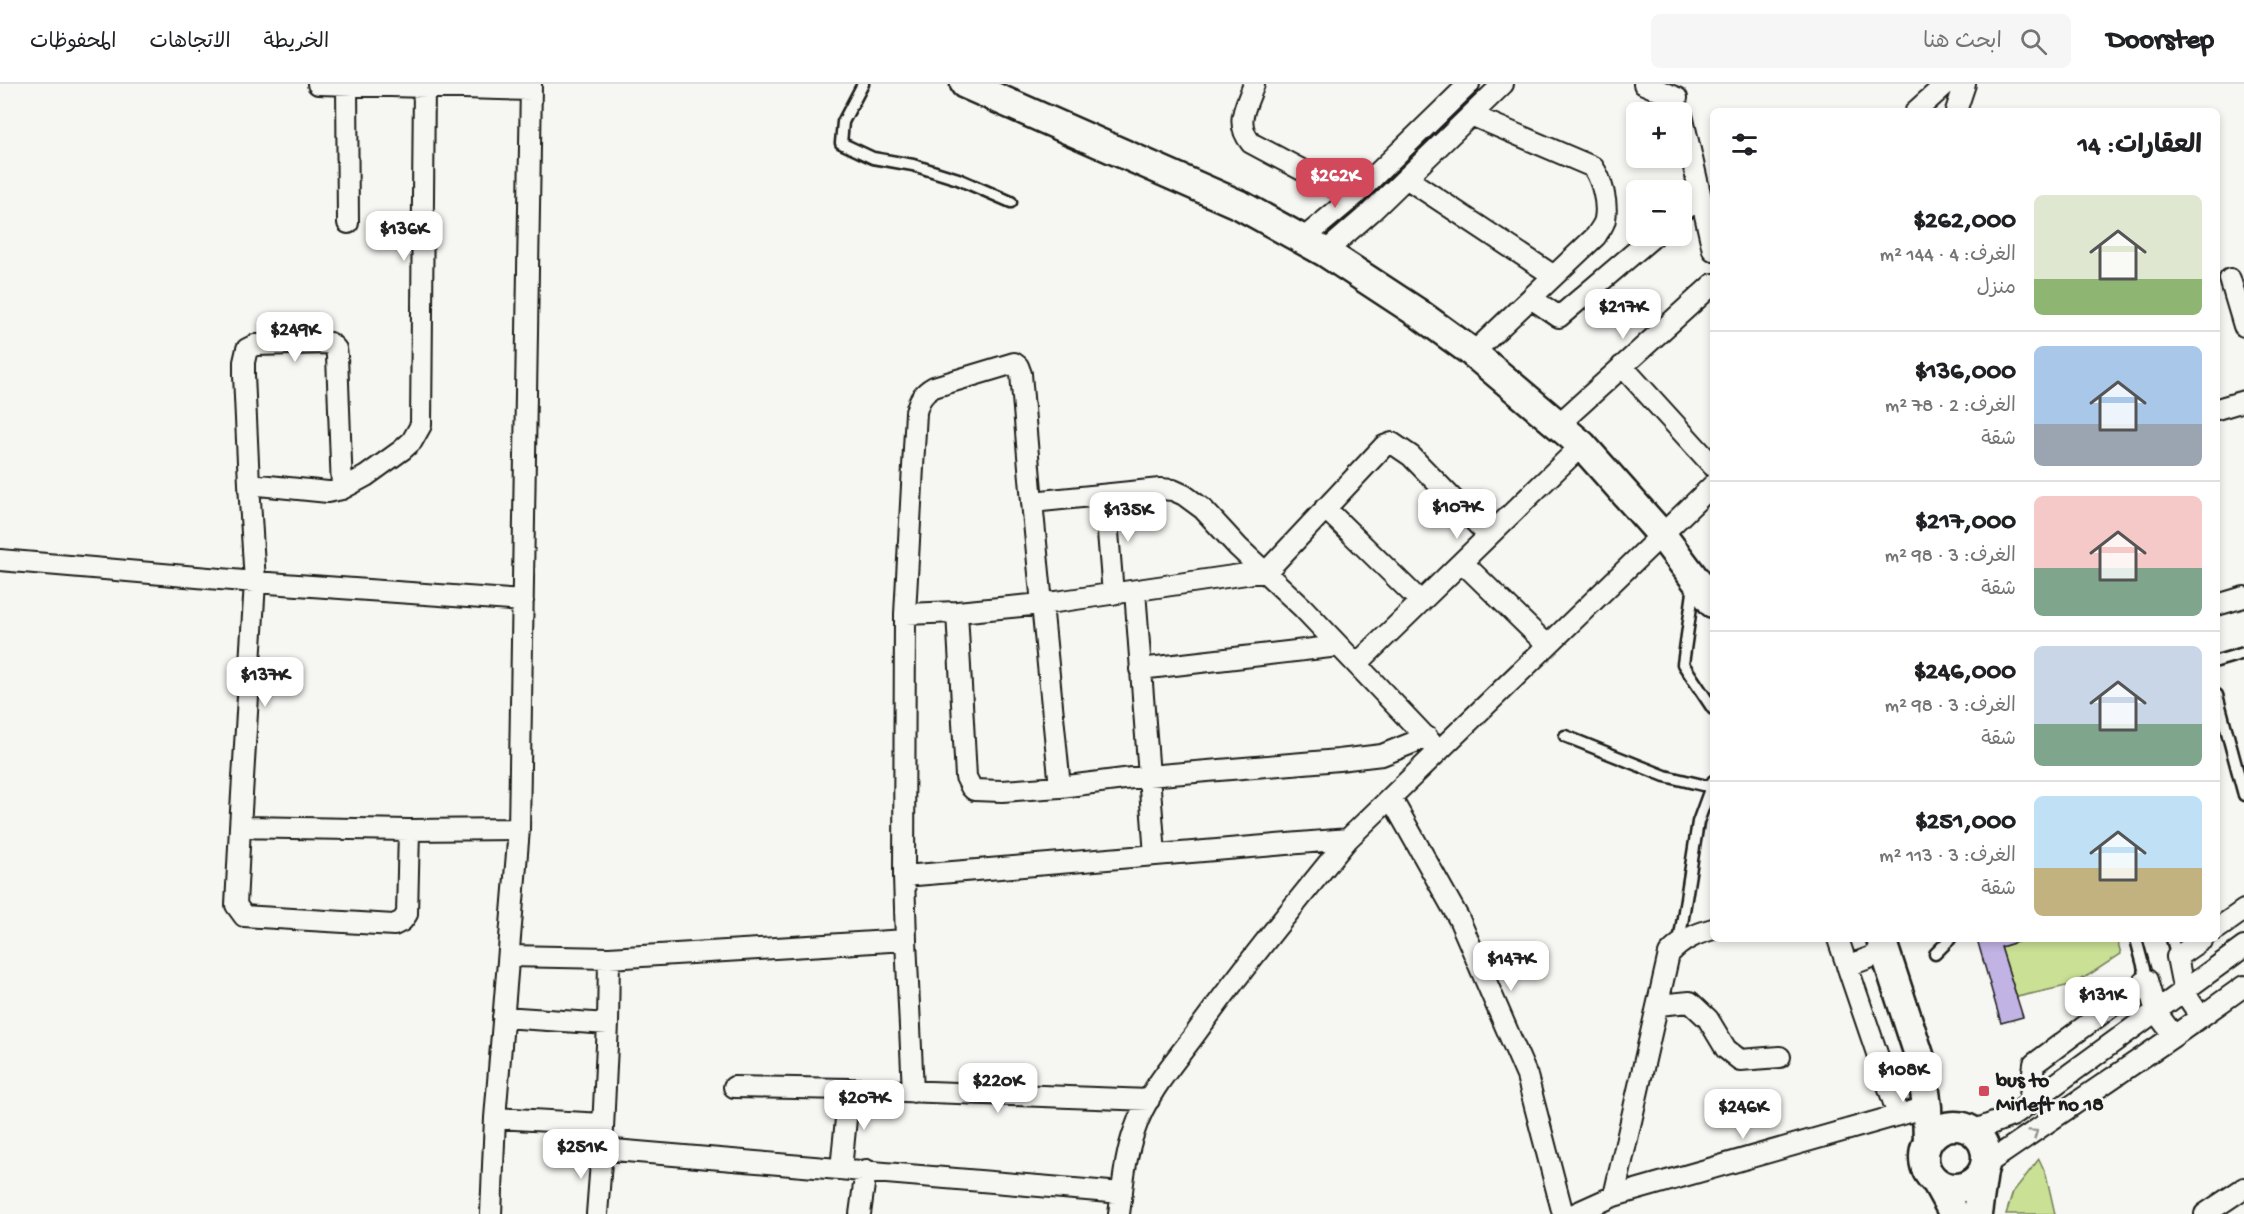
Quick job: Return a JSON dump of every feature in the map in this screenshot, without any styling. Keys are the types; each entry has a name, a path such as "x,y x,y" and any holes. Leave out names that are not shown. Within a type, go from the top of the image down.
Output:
{"main road":[{"path":"965,84 1242,206 1314,246 1418,313 1473,353 1582,445 1661,534 1710,599"},
{"path":"1883,945 1921,1061 1943,1103 1984,1146 1984,1168 1977,1214"},
{"path":"1921,1061 1927,1107 1928,1142 1924,1160 1926,1169 1937,1183 1953,1214"},
{"path":"1928,1142 1940,1130 1948,1126 1969,1130"},
{"path":"1937,1183 1947,1188 1968,1186 1976,1180 1984,1168"}],"street":[{"path":"318,84 531,87 519,829 495,1118 491,1214"},
{"path":"347,84 348,223"},
{"path":"1254,84 1242,118 1242,128 1251,143 1353,197"},
{"path":"1314,246 1353,197 1468,84"},
{"path":"1314,246 1406,178 1503,84"},
{"path":"1644,84 1679,102"},
{"path":"1919,108 1946,84"},
{"path":"1957,108 1965,84"},
{"path":"249,484 328,492 342,489 366,476 402,450 412,441 421,425 424,85"},
{"path":"1472,115 1586,162 1597,173 1601,182 1606,214 1603,225 1596,236 1473,353"},
{"path":"1692,160 1710,238"},
{"path":"1406,178 1554,276"},
{"path":"1692,203 1700,196"},
{"path":"1531,298 1559,316 1642,246"},
{"path":"2230,279 2244,326"},
{"path":"1558,424 1710,287"},
{"path":"342,489 336,349 330,343 255,345 248,349 244,362 244,375 255,582 236,904 244,916 394,924 402,921 407,914 409,830"},
{"path":"914,1092 904,876 905,614 916,412 919,402 927,391 934,387 1011,363 1018,366 1021,374 1060,787"},
{"path":"1622,366 1710,463"},
{"path":"2220,408 2244,401"},
{"path":"905,614 1042,604 1267,572 1384,446 1392,443 1411,456 1488,535"},
{"path":"1357,664 1582,445"},
{"path":"1119,1214 1130,1144 1135,1127 1149,1100 1235,979 1348,839 1390,798 1433,744 1547,645 1710,488"},
{"path":"1032,502 1160,489 1173,490 1184,495 1203,509 1238,547 1267,572 1433,744"},
{"path":"1106,495 1113,594"},
{"path":"1324,508 1421,602"},
{"path":"0,560 255,582 523,601"},
{"path":"1462,562 1547,645"},
{"path":"1135,591 1155,855"},
{"path":"2220,604 2244,597"},
{"path":"957,612 966,777 970,787 988,791 1060,787 1148,776 1382,755 1433,744"},
{"path":"1140,669 1339,645"},
{"path":"1390,798 1459,919 1527,1076 1563,1214"},
{"path":"240,827 519,829"},
{"path":"904,876 1348,839"},
{"path":"2220,927 2244,910"},
{"path":"1614,1196 1669,954 1693,935 1710,929"},
{"path":"509,956 609,958 906,940"},
{"path":"1839,942 1898,1115"},
{"path":"2194,942 2175,948 2184,992 2201,1017"},
{"path":"1847,966 1883,945"},
{"path":"1969,1130 2012,1116 2244,947"},
{"path":"597,1214 608,1024 609,958"},
{"path":"2030,1104 2034,1064 2147,980 2156,1012 2174,1036"},
{"path":"1984,1168 2244,986"},
{"path":"1658,1005 1690,1002 1708,1019 1726,1049 1740,1060 1780,1057"},
{"path":"503,1017 608,1024"},
{"path":"734,1088 849,1089 1149,1100"},
{"path":"841,1169 849,1089"},
{"path":"1574,1214 1614,1196 1927,1107"},
{"path":"495,1118 603,1124"},
{"path":"602,1149 1122,1193"},
{"path":"860,1214 866,1170"},
{"path":"2205,1214 2244,1188"}],"lane":[{"path":"863,84 843,122 841,143 873,158 913,165 958,179 1011,202"},
{"path":"1695,579 1683,664 1710,704"},
{"path":"2220,660 2244,653"},
{"path":"2220,705 2242,779 2244,795"},
{"path":"1565,736 1665,776 1710,784"},
{"path":"1679,944 1698,822 1710,789"},
{"path":"1935,954 1947,942"},
{"path":"2137,942 2147,980"}],"green space":[{"path":"2017,942 2118,942 2121,954 2075,984 2017,997 2001,947"},
{"path":"2039,1159 2046,1174 2055,1214 2006,1214 2013,1192"}],"building":[{"path":"1978,942 2017,942 2001,947 2023,1017 2001,1023"}],"place":[{"name":"bus to Mirleft no 18","path":"1984,1091"}]}
